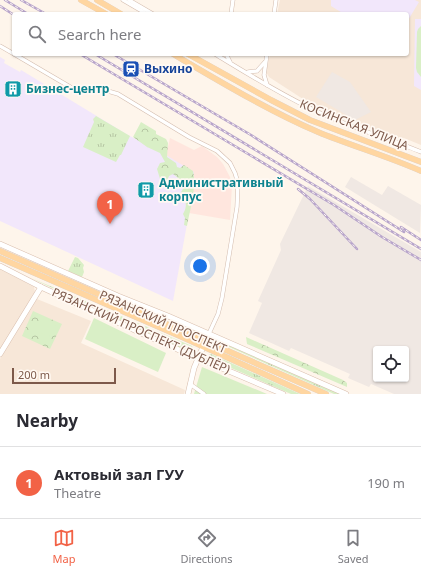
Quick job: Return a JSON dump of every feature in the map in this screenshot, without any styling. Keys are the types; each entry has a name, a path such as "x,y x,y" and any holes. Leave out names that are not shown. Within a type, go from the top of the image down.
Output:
{"main road":[{"path":"81,0 102,12"},
{"path":"97,0 118,12"},
{"path":"177,56 244,94 319,132 421,171"},
{"path":"192,56 310,120 421,162"},
{"name":"РЯЗАНСКИЙ ПРОСПЕКТ","path":"0,251 206,340 326,394"},
{"name":"РЯЗАНСКИЙ ПРОСПЕКТ","path":"0,258 308,394"}],"street":[{"path":"123,0 144,12"},
{"path":"129,0 150,12"},
{"path":"231,12 233,0"},
{"path":"274,12 276,0"},
{"path":"0,46 12,53"},
{"path":"17,56 72,88 101,89 118,94 189,137 217,151 230,163 238,183 237,207 222,298 218,314 198,358 188,394"},
{"name":"КОСИНСКАЯ УЛИЦА","path":"218,56 288,97 336,120 421,152"},
{"path":"227,56 230,63"},
{"path":"266,56 264,75 267,85"},
{"path":"247,72 257,71 265,62"},
{"name":"РЯЗАНСКИЙ ПРОСПЕКТ (ДУБЛЁР)","path":"0,244 346,394"},
{"name":"РЯЗАНСКИЙ ПРОСПЕКТ (ДУБЛЁР)","path":"0,266 41,287 198,358 283,394"},
{"path":"0,354 41,287"},
{"path":"190,384 204,394"}],"shaded area":[{"path":"280,0 421,0 421,145 404,138 393,137 352,121 303,99 269,77 266,72 270,56 409,56 409,12 277,12"},
{"path":"331,0 415,0 419,2 409,19 409,12 341,12 331,6"},
{"path":"415,19 421,19 421,90 414,86"},
{"path":"0,57 5,60 4,63 20,72 21,70 128,135 194,172 189,213 173,301 0,221"},
{"path":"332,72 350,82 371,112 355,120 316,97"},
{"path":"170,138 194,150 202,146 217,157 223,164 230,177 232,185 230,220 189,213 166,155"},
{"path":"351,177 382,195 388,186 421,205 420,233 345,187"},
{"path":"308,186 421,252 421,394 394,394 371,384 369,387 348,378 350,374 291,348 289,351 249,333 262,303 258,301 281,250 280,244"},
{"path":"0,269 34,287 35,292 0,350"},
{"path":"37,299 91,321 81,343 185,390 184,394 0,394 0,359"}],"green space":[{"path":"421,26 421,77 416,68 417,32"},
{"path":"96,116 130,136 116,162 83,147 94,122 93,119"},
{"path":"141,122 156,131 156,134 166,139 168,143 167,157 176,163 177,167 180,168 184,165 193,171 194,191 187,226 184,225 185,218 183,214 186,208 186,203 181,192 183,189 178,178 173,174 169,176 166,183 163,184 157,169 160,163 165,162 160,153 147,147 133,137"},
{"path":"75,257 78,258 84,265 82,277 68,271"},
{"path":"31,278 192,346 194,350 189,352"},
{"path":"33,311 62,324 50,349 22,336"},
{"path":"45,318 56,324 49,337 38,332"},
{"path":"94,318 166,353 158,372 85,339"},
{"path":"246,337 343,380 347,383 347,387 247,344"},
{"path":"219,340 341,394 334,394 218,342"},
{"path":"210,354 300,394 291,394 208,358"},
{"path":"202,367 267,394 194,394"}],"railway":[{"path":"5,0 25,12"},
{"path":"21,0 42,12"},
{"path":"0,6 12,14"},
{"path":"83,56 334,205 382,237 421,260"},
{"path":"98,56 421,249"},
{"path":"116,56 251,135 404,232"},
{"path":"298,189 310,199 357,249"},
{"path":"401,227 421,240"}],"place":[{"name":"Выхино","path":"131,69"},
{"name":"Бизнес-центр","path":"13,89"},
{"name":"Административный корпус","path":"146,190"},
{"name":"Актовый зал ГУУ","path":"110,224"}]}
